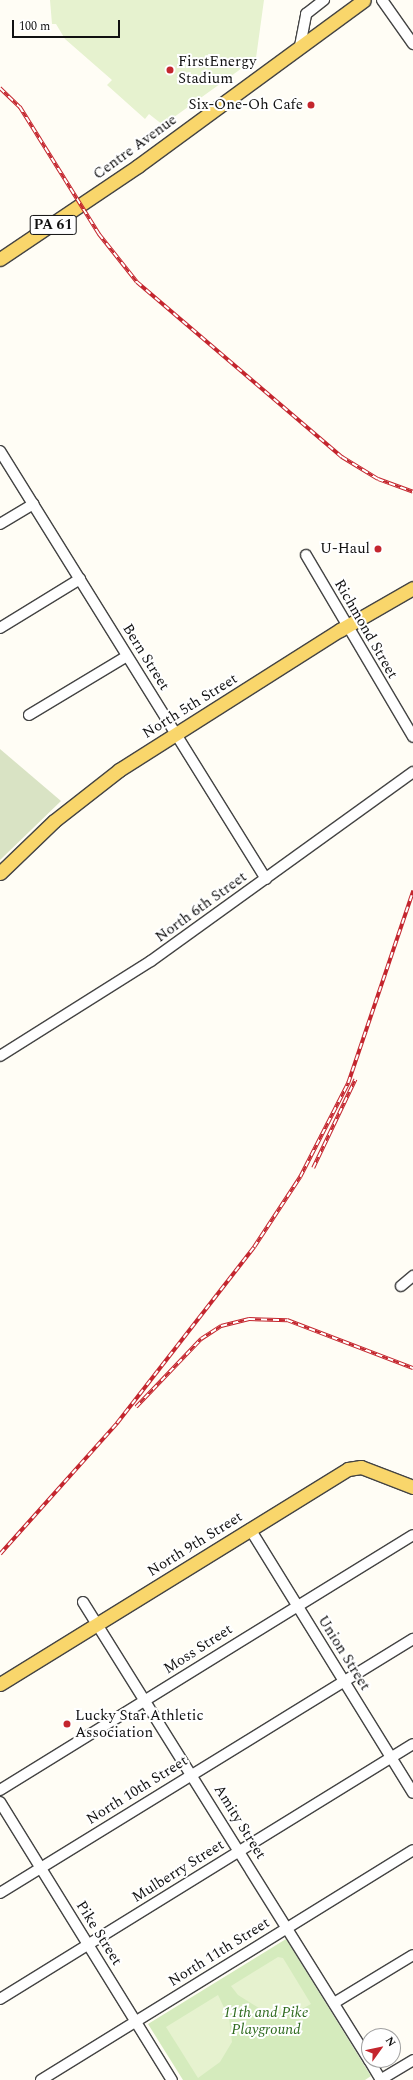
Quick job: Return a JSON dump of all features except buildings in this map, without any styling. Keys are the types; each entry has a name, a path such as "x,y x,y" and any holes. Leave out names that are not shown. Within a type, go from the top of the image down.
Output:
{"main road":[{"name":"Centre Avenue","path":"0,259 138,166 364,0"},
{"name":"North 5th Street","path":"0,873 90,792 176,734 346,626 413,588"},
{"name":"North 9th Street","path":"0,1684 353,1467 413,1488"}],"street":[{"path":"300,46 306,14 324,0"},
{"path":"382,0 413,44"},
{"name":"Bern Street","path":"0,451 266,879"},
{"path":"0,524 33,504"},
{"name":"Richmond Street","path":"306,555 346,626 413,737"},
{"path":"0,628 80,580"},
{"path":"29,715 127,656"},
{"name":"North 6th Street","path":"0,1056 133,974 413,772"},
{"path":"401,1286 413,1276"},
{"name":"Union Street","path":"250,1529 413,1793"},
{"name":"Moss Street","path":"0,1790 297,1605 413,1535"},
{"name":"Amity Street","path":"83,1602 98,1623 240,1850 361,2047"},
{"name":"North 10th Street","path":"0,1893 413,1639"},
{"name":"Mulberry Street","path":"0,1999 413,1744"},
{"name":"Pike Street","path":"0,1802 172,2080"},
{"name":"North 11th Street","path":"41,2080 413,1850"},
{"path":"334,2003 413,1955"},
{"path":"381,2080 413,2060"},
{"name":"Amity Street","path":"374,2068 381,2080"}],"green space":[{"name":"FirstEnergy Stadium","path":"50,0 264,0 256,58 163,125 149,114 145,119 107,85 112,80 65,39 56,24 52,24"},
{"path":"0,749 61,801 0,860"},
{"name":"11th and Pike Playground","path":"286,1939 361,2060 361,2068 366,2068 371,2076 365,2080 183,2080 148,2024"},
{"path":"278,1957 283,1958 311,2004 300,2010 279,2012 259,2008 238,1995 231,1986"},
{"path":"218,1995 229,2018 232,2042 220,2062 198,2078 166,2027"}],"railway":[{"path":"0,88 20,107 99,234 137,282 342,457 378,479 413,492"},
{"path":"0,1554 117,1423 254,1247 300,1177 348,1083 413,891"},
{"path":"313,1168 355,1080"},
{"path":"136,1407 201,1339 221,1326 249,1319 287,1320 413,1368"}],"place":[{"name":"FirstEnergy Stadium","path":"170,70"},
{"name":"Six-One-Oh Cafe","path":"311,105"},
{"name":"U-Haul","path":"378,549"},
{"name":"Lucky Star Athletic Association","path":"67,1724"}]}
